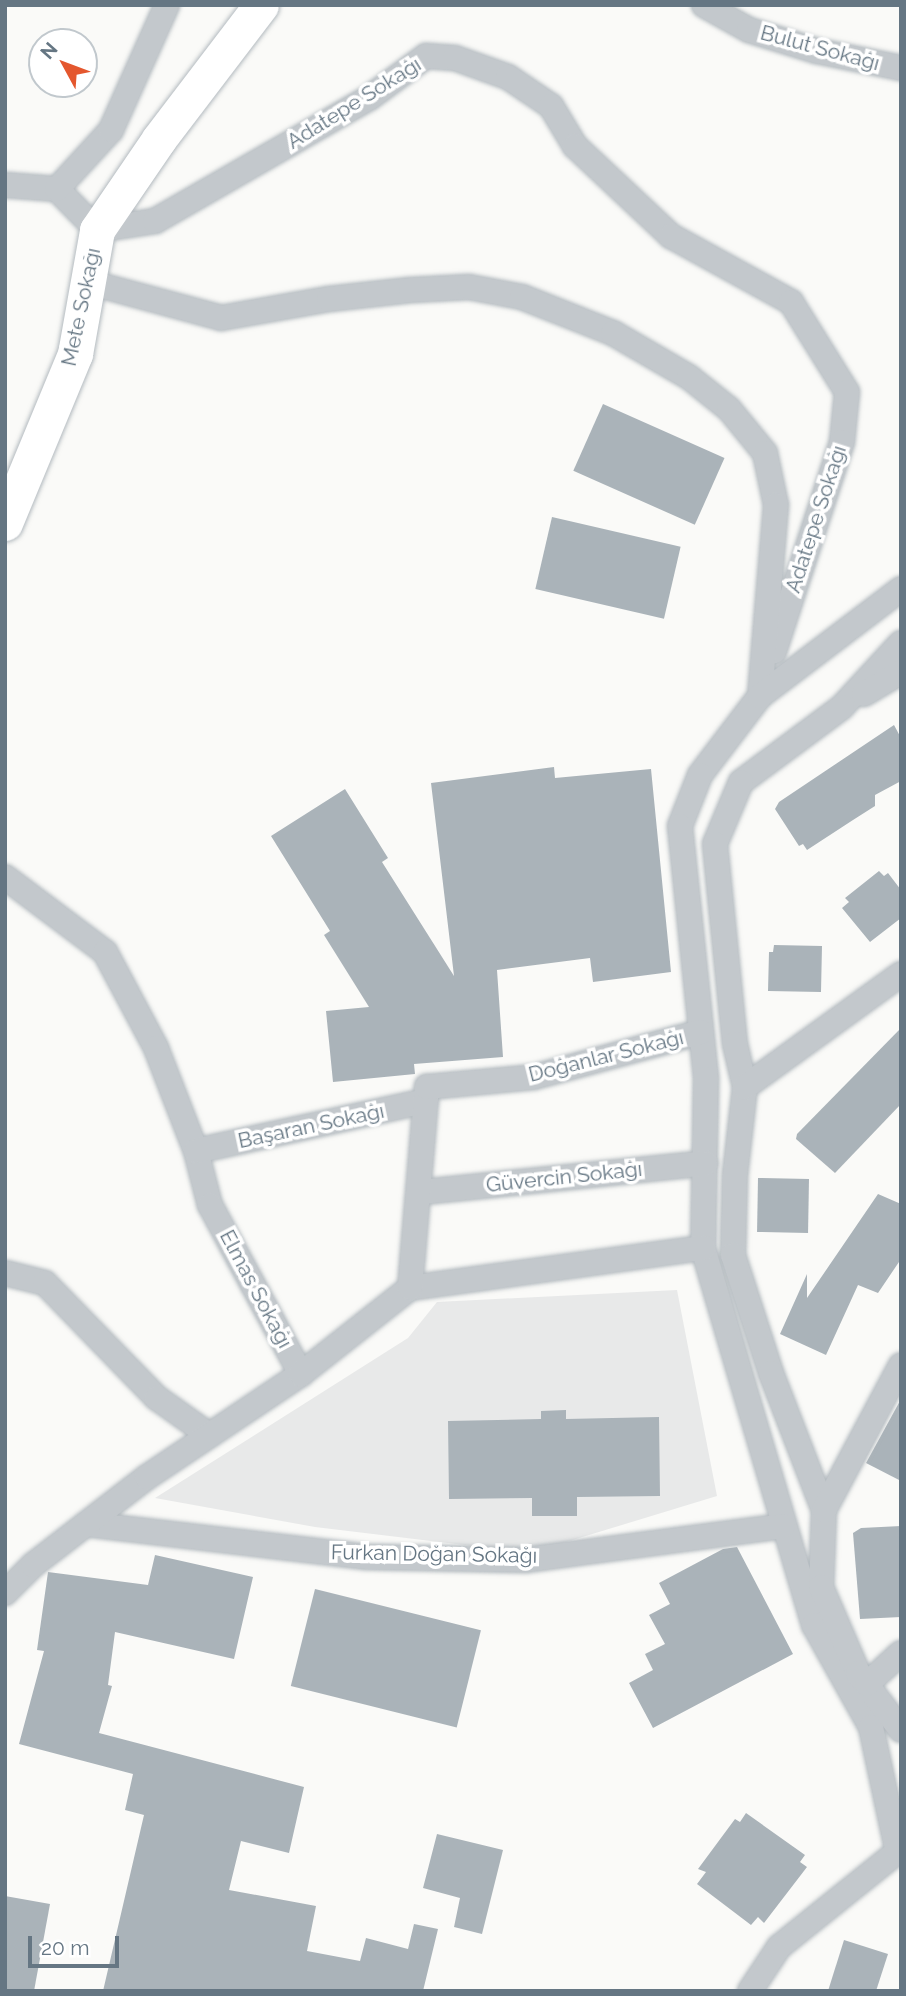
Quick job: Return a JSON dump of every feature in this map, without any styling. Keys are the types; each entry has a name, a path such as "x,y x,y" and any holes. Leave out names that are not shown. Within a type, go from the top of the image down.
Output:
{"main road":[{"name":"Mete Sokağı","path":"5,523 75,354 97,230 159,139 261,5"}],"street":[{"path":"57,189 111,130 167,5"},
{"name":"Bulut Sokağı","path":"704,5 760,33 817,51 901,68"},
{"name":"Adatepe Sokağı","path":"97,230 155,222 212,192 369,98 426,56 455,58 508,77 551,106 575,146 671,236 791,302 848,392 842,442 760,696"},
{"path":"5,185 57,189 97,230"},
{"path":"88,282 221,318 329,299 468,288 522,297 613,333 689,377 729,409 765,453 772,475 776,505 760,696"},
{"path":"750,1991 779,1947 899,1848 871,1727 814,1625 703,1248 706,1163 701,1032 680,826 700,775 760,696 901,589"},
{"path":"842,707 901,643"},
{"path":"901,658 842,707 741,782 715,844 735,1044 745,1087 735,1175 733,1255 771,1373 824,1510 821,1587 858,1673 901,1730"},
{"path":"842,707 901,672"},
{"name":"Elmas Sokağı","path":"5,877 105,951 156,1048 196,1151 210,1205 301,1374"},
{"path":"745,1087 901,974"},
{"name":"Doğanlar Sokağı","path":"427,1094 534,1077 701,1032"},
{"path":"410,1288 422,1192 427,1094"},
{"name":"Başaran Sokağı","path":"196,1151 427,1094"},
{"name":"Güvercin Sokağı","path":"422,1192 706,1163"},
{"path":"5,1593 86,1524 209,1435 301,1374 410,1288 703,1248"},
{"path":"5,1273 44,1283 157,1398 209,1435"},
{"path":"824,1510 901,1365"},
{"name":"Furkan Doğan Sokağı","path":"86,1524 367,1557 525,1560 783,1526"},
{"path":"867,1685 901,1653"}],"shaded area":[{"path":"677,1290 717,1496 530,1553 315,1527 155,1498 408,1338 437,1302"}],"building":[{"path":"603,404 725,458 695,525 573,471"},
{"path":"552,517 681,547 664,619 535,589"},
{"path":"894,725 901,738 901,781 875,795 875,806 807,850 803,844 799,846 775,809 779,802"},
{"path":"554,767 555,778 651,769 671,972 593,982 590,958 497,970 503,1057 414,1064 415,1074 333,1082 326,1011 369,1007 324,935 330,931 271,836 345,789 388,858 382,862 454,976 431,783"},
{"path":"879,871 884,876 888,873 901,890 901,918 870,942 842,908 849,902 845,898"},
{"path":"774,945 822,946 821,992 768,991 769,952 773,952"},
{"path":"901,1028 901,1104 835,1173 796,1139 797,1134"},
{"path":"758,1178 809,1179 808,1233 757,1232"},
{"path":"878,1194 901,1204 901,1259 878,1293 858,1285 826,1355 780,1334 807,1274 807,1298"},
{"path":"901,1399 901,1481 866,1463"},
{"path":"566,1410 566,1419 659,1417 660,1496 577,1497 577,1516 532,1516 532,1498 449,1499 448,1421 541,1419 541,1411"},
{"path":"901,1526 901,1617 860,1619 853,1533 861,1528"},
{"path":"737,1547 793,1654 653,1728 629,1683 653,1670 645,1654 665,1644 649,1615 670,1604 659,1583 723,1549"},
{"path":"155,1555 253,1577 234,1659 115,1632 108,1685 112,1686 99,1733 304,1787 289,1853 241,1841 229,1890 316,1906 307,1951 360,1961 366,1938 408,1949 414,1924 438,1929 423,1991 103,1991 144,1815 125,1810 133,1774 19,1744 44,1651 37,1650 48,1572 148,1585"},
{"path":"315,1589 481,1630 457,1727 291,1686"},
{"path":"746,1813 805,1855 800,1862 807,1867 764,1923 758,1917 751,1925 697,1884 706,1872 698,1869 735,1819 740,1822"},
{"path":"437,1834 503,1850 482,1934 454,1927 460,1898 423,1888"},
{"path":"5,1896 50,1904 34,1991 5,1989"},
{"path":"844,1940 888,1954 876,1991 828,1991"}]}
